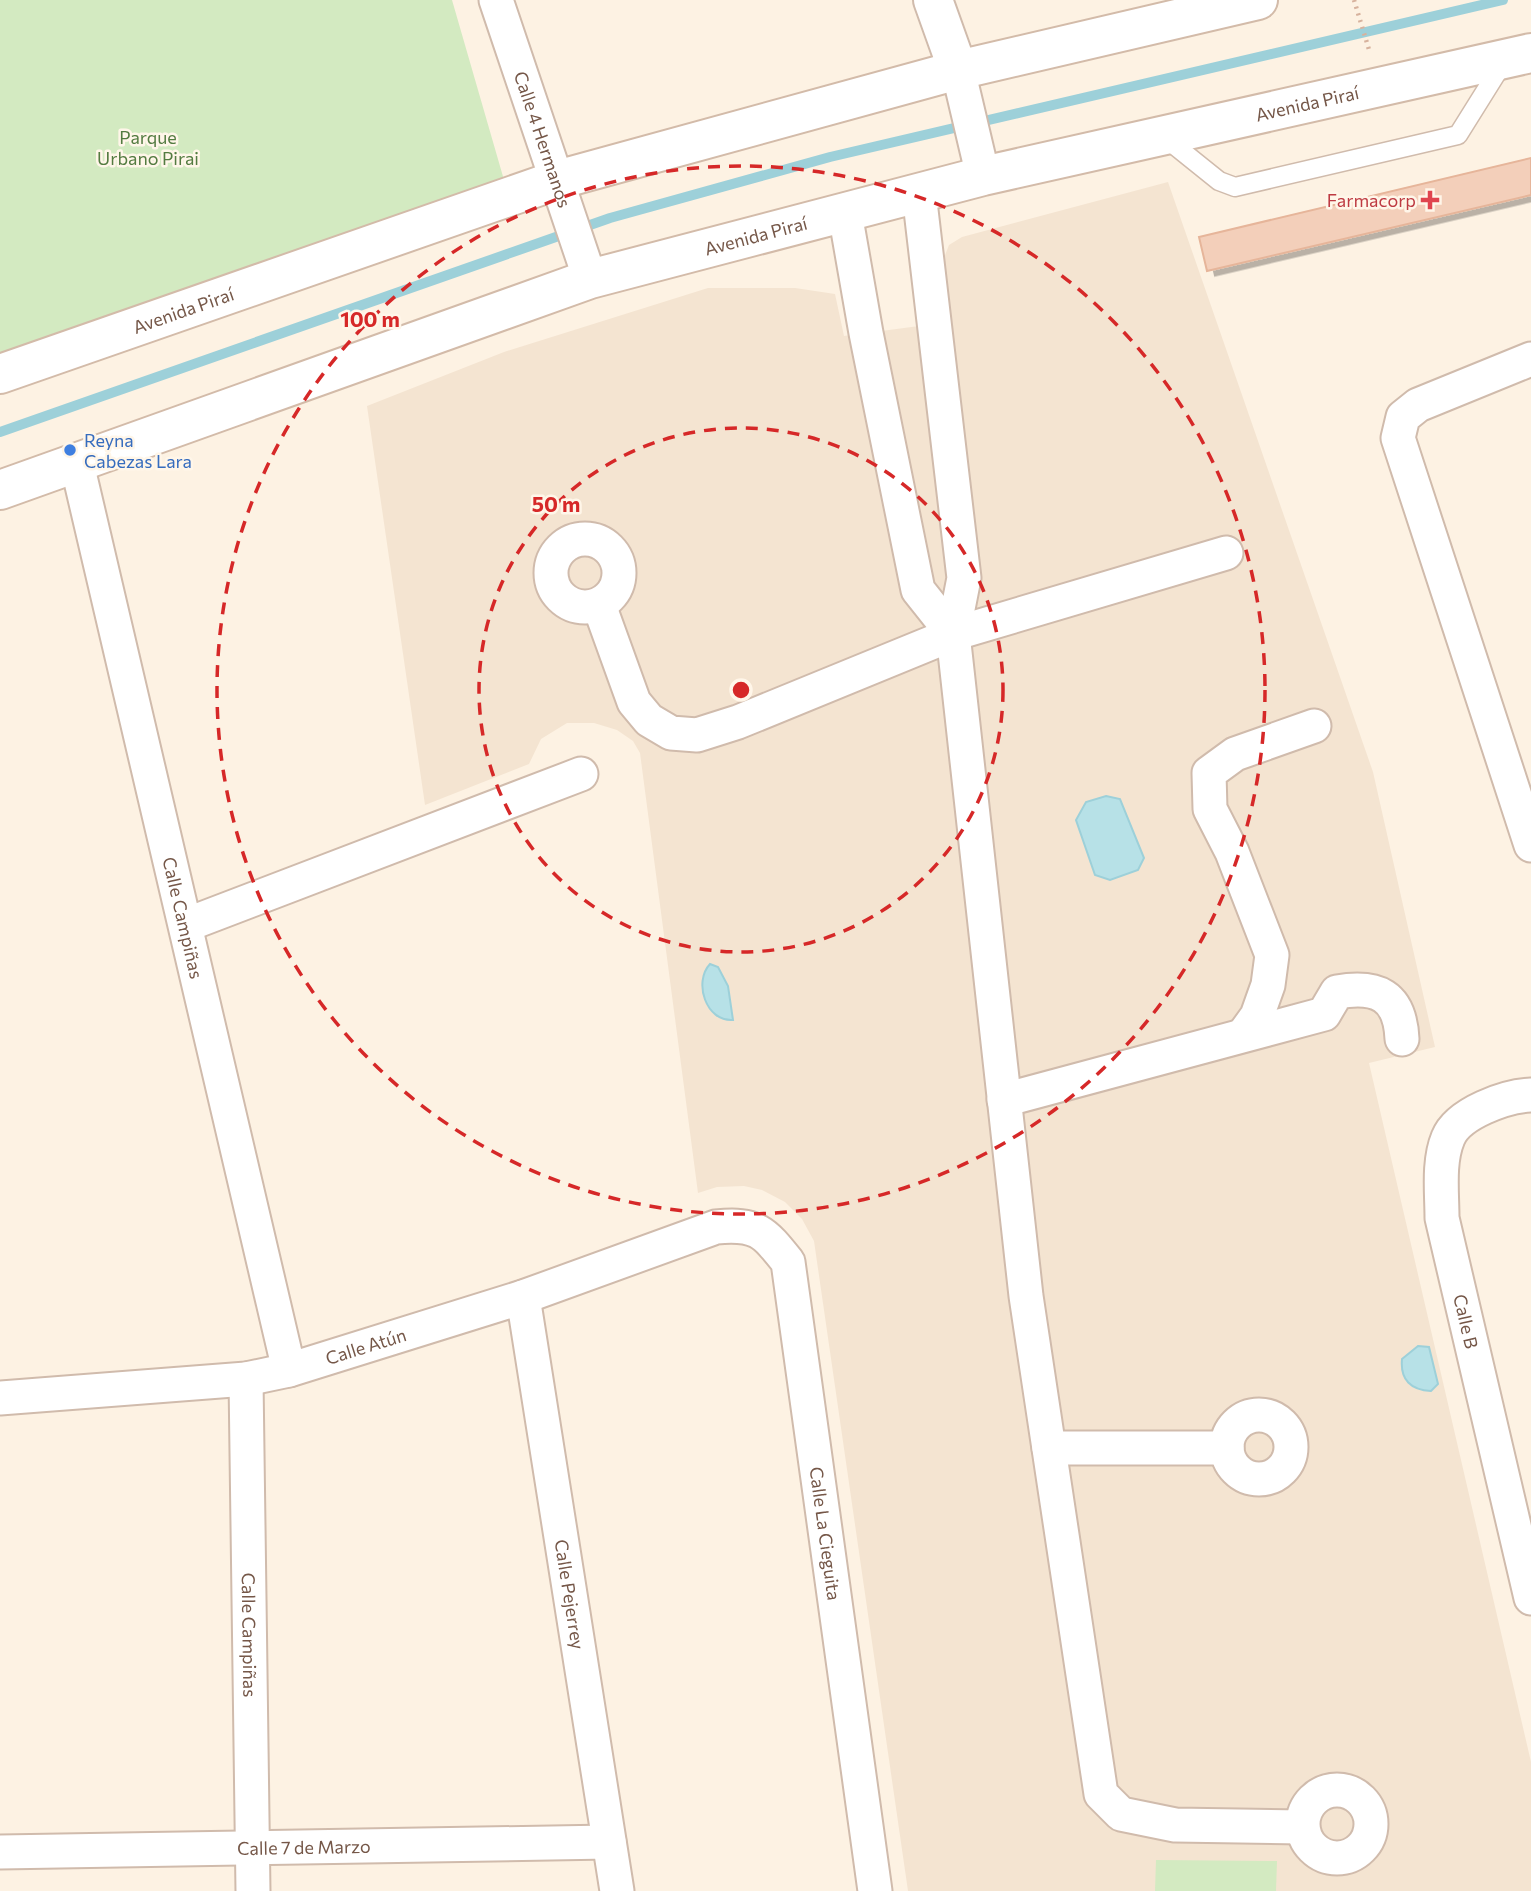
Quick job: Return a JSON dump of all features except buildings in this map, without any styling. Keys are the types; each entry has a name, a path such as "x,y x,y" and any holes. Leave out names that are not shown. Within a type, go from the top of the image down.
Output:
{"main road":[{"path":"933,0 961,82"},
{"name":"Avenida Piraí","path":"0,374 561,193 1258,0"},
{"name":"Avenida Piraí","path":"0,490 77,464 587,270 845,213 919,193 981,166 1163,136 1518,56"}],"street":[{"name":"Calle 4 Hermanos","path":"496,0 587,270"},
{"path":"961,82 981,166"},
{"path":"919,193 964,578 953,634 1026,1296 1101,1794 1121,1814 1175,1825 1302,1827"},
{"path":"845,213 866,333 918,590 953,634"},
{"path":"1531,359 1419,405 1403,417 1398,438 1531,845"},
{"name":"Calle Campiñas","path":"77,464 289,1370"},
{"path":"599,605 635,702 649,720 671,733 697,735 738,722 953,634 1226,553"},
{"path":"1244,1034 1257,1016 1268,985 1272,955 1232,852 1210,809 1209,773 1235,754 1314,726"},
{"path":"186,925 581,774"},
{"path":"1004,1100 1324,1014 1337,992 1363,987 1390,1000 1401,1018 1402,1039"},
{"name":"Calle B","path":"1531,1095 1480,1107 1448,1135 1441,1167 1442,1218 1531,1598"},
{"name":"Calle La Cieguita","path":"716,1227 743,1224 766,1234 788,1262 875,1891"},
{"name":"Calle Atún","path":"0,1398 246,1379 289,1370 523,1297 716,1227"},
{"name":"Calle Pejerrey","path":"523,1297 617,1891"},
{"name":"Calle Campiñas","path":"246,1379 253,1891"},
{"path":"1049,1448 1227,1448"},
{"name":"Calle 7 de Marzo","path":"0,1852 609,1842"}],"lane":[{"path":"1163,136 1219,181 1235,187 1458,135 1518,56"}],"path":[{"path":"1354,0 1367,43"}],"shaded area":[{"path":"1168,182 1373,772 1435,1047 1369,1063 1531,1762 1531,1891 908,1891 814,1241 802,1219 785,1202 762,1190 744,1186 717,1187 698,1193 640,753 633,741 617,730 594,723 567,723 541,739 529,764 425,805 367,406 504,352 708,288 795,288 835,294 844,336 934,324 940,268 949,245 962,237"}],"green space":[{"name":"Parque Urbano Pirai","path":"0,0 452,0 504,180 0,354"},
{"path":"1156,1860 1277,1861 1276,1891 1155,1891"}],"water":[{"path":"1106,796 1120,799 1144,858 1138,870 1110,880 1095,875 1076,820 1086,802"},
{"path":"710,964 718,967 728,986 733,1020 716,1015 705,1000 703,981"},
{"path":"1418,1346 1429,1347 1438,1384 1431,1391 1418,1389 1408,1383 1403,1373 1402,1359"}],"waterway":[{"path":"0,432 610,218 830,157 1503,0"}],"place":[{"name":"Farmacorp","path":"1430,200"},
{"name":"Reyna Cabezas Lara","path":"70,450"}]}
